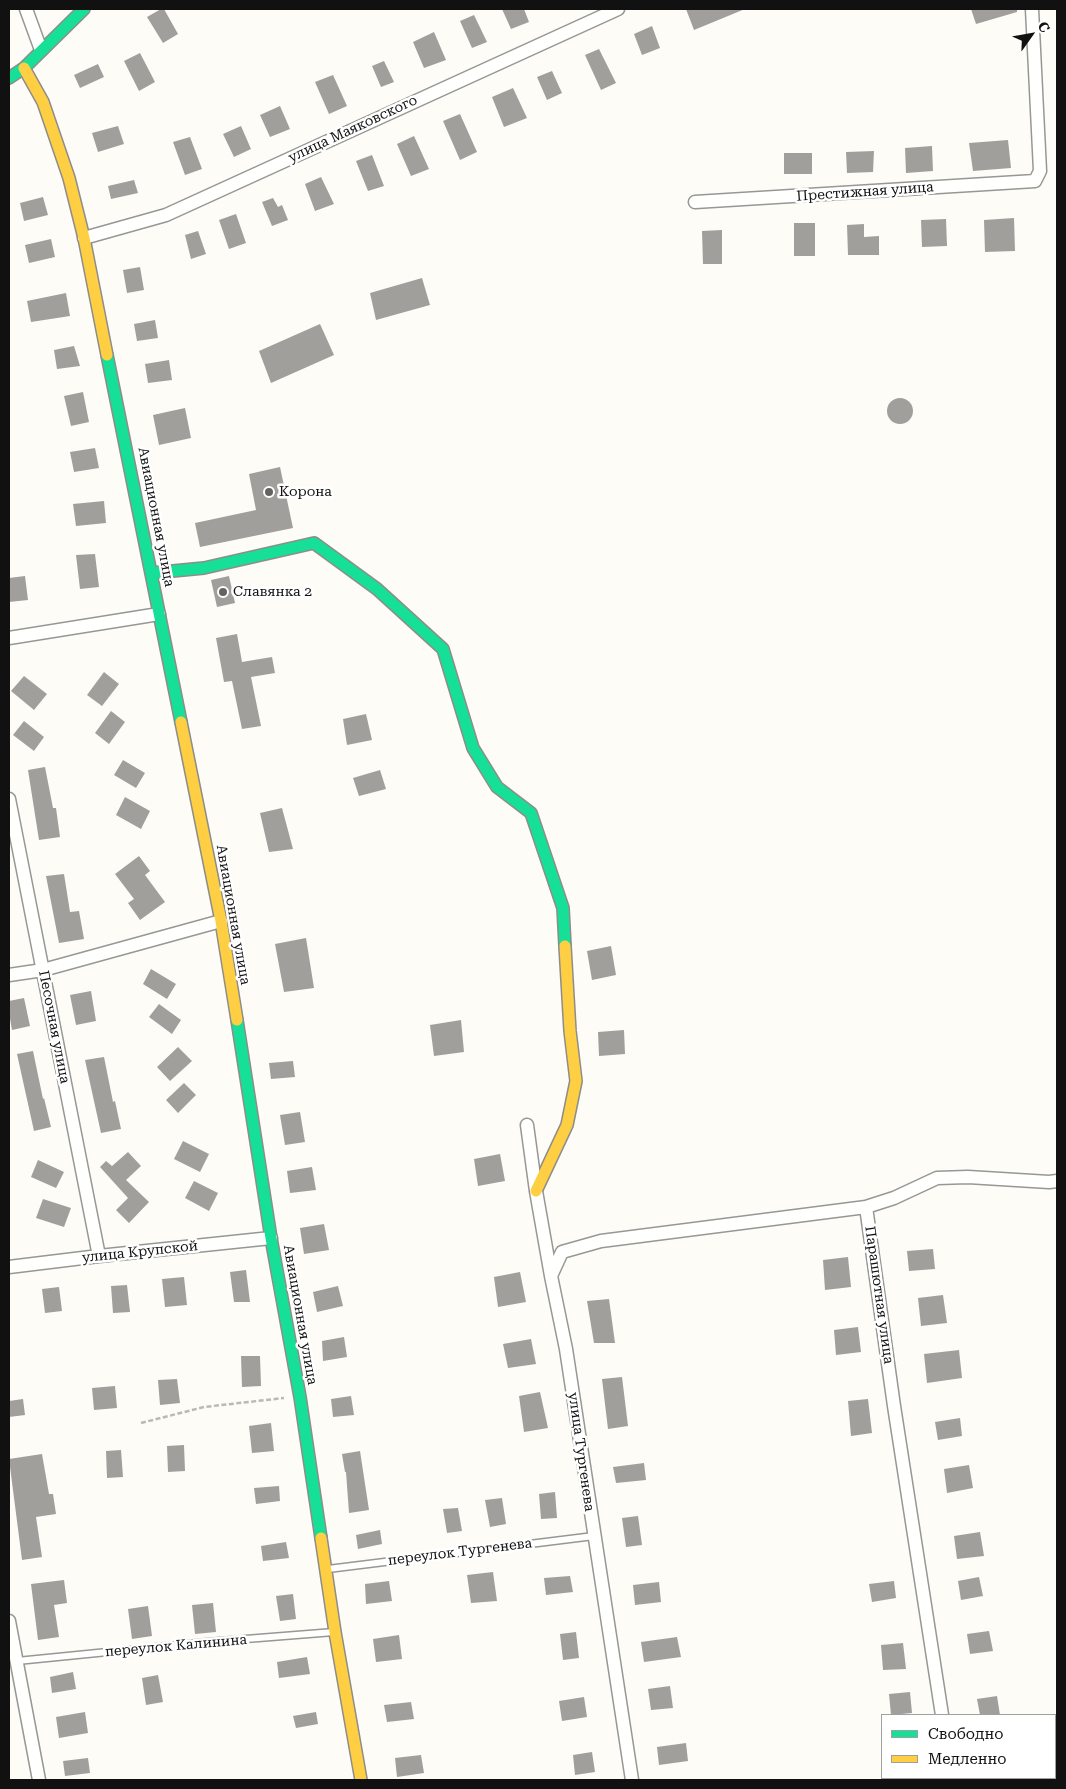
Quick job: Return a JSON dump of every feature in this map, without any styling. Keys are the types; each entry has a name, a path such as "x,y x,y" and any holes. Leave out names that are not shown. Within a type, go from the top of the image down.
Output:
{"main road":[{"path":"9,78 24,68 84,9"},
{"name":"Авиационная улица","path":"24,68 44,102 68,178 84,238 221,921 271,1238 300,1397 335,1632 361,1780"},
{"path":"152,574 204,568 314,544 377,589 443,649 473,748 497,787 531,813 563,908 570,1031 576,1081 567,1125 536,1191"}],"street":[{"path":"26,9 41,50"},
{"name":"улица Маяковского","path":"84,238 166,215 618,9"},
{"name":"Престижная улица","path":"695,202 1035,181 1040,171 1032,9"},
{"path":"9,638 159,614"},
{"name":"Песочная улица","path":"9,798 100,1256"},
{"path":"9,975 43,970 221,921"},
{"name":"улица Тургенева","path":"527,1125 536,1191 566,1349 632,1780"},
{"path":"866,1207 894,1198 936,1178 968,1177 1057,1181"},
{"name":"Парашютная улица","path":"551,1276 562,1252 601,1241 866,1207 894,1406 942,1714"},
{"name":"улица Крупской","path":"9,1267 271,1238"},
{"path":"9,1622 38,1780"}],"lane":[{"name":"переулок Тургенева","path":"326,1569 594,1536"},
{"name":"переулок Калинина","path":"17,1661 208,1642 335,1632"}],"path":[{"path":"141,1423 204,1407 300,1397"}],"building":[{"path":"164,9 178,34 163,43 147,17"},
{"path":"502,9 524,9 529,22 511,29"},
{"path":"686,9 745,9 694,30"},
{"path":"971,9 1017,9 1017,12 976,24"},
{"path":"474,15 487,42 472,48 460,21"},
{"path":"652,26 660,48 642,55 634,34"},
{"path":"434,32 446,60 424,68 413,42"},
{"path":"599,49 616,83 601,90 585,55"},
{"path":"140,53 155,82 139,91 124,61"},
{"path":"384,61 394,82 381,87 372,66"},
{"path":"98,64 104,77 80,88 74,75"},
{"path":"552,71 562,93 547,100 537,77"},
{"path":"333,75 347,106 329,114 315,82"},
{"path":"513,88 527,118 504,127 492,97"},
{"path":"280,106 290,129 270,137 260,115"},
{"path":"460,114 477,152 460,160 443,121"},
{"path":"118,126 124,144 98,152 92,133"},
{"path":"241,126 251,149 234,157 223,134"},
{"path":"414,136 429,169 411,176 397,144"},
{"path":"190,137 202,169 185,175 173,142"},
{"path":"1008,140 1011,168 973,171 969,143"},
{"path":"932,146 933,171 906,173 905,148"},
{"path":"874,151 873,172 847,173 846,152"},
{"path":"784,153 812,153 812,174 784,174"},
{"path":"372,155 384,186 368,191 356,161"},
{"path":"321,177 334,204 315,211 305,184"},
{"path":"134,180 138,193 111,199 108,186"},
{"path":"43,197 48,215 24,221 20,203"},
{"path":"273,198 278,207 282,205 288,220 272,226 262,202"},
{"path":"236,214 246,243 229,249 219,220"},
{"path":"1014,218 1015,251 985,252 984,220"},
{"path":"946,219 947,246 922,247 921,220"},
{"path":"794,223 815,223 815,256 794,256"},
{"path":"864,224 864,237 879,236 879,255 848,255 847,225"},
{"path":"722,230 722,264 703,264 702,231"},
{"path":"198,231 206,254 191,259 185,235"},
{"path":"51,239 55,257 29,263 25,245"},
{"path":"140,267 144,290 127,293 123,270"},
{"path":"422,278 430,305 376,320 370,293"},
{"path":"66,293 70,316 31,322 27,301"},
{"path":"155,320 158,338 137,341 134,324"},
{"path":"320,324 334,355 271,383 259,351"},
{"path":"74,346 80,366 57,369 54,350"},
{"path":"169,360 172,380 148,383 145,364"},
{"path":"83,392 89,422 71,426 64,396"},
{"path":"900,398 909,402 913,411 909,420 900,424 891,420 887,411 891,402"},
{"path":"185,408 191,438 159,445 153,415"},
{"path":"95,448 99,468 74,472 70,452"},
{"name":"Корона","path":"280,467 293,528 200,547 195,523 256,510 249,474"},
{"path":"104,501 106,523 76,526 73,504"},
{"path":"95,554 99,587 80,589 76,555"},
{"path":"25,576 28,600 9,602 9,578"},
{"name":"Славянка 2","path":"229,576 235,603 217,607 211,580"},
{"path":"237,634 242,662 272,657 275,673 251,677 261,726 242,729 232,681 224,682 216,638"},
{"path":"104,672 119,684 102,706 87,695"},
{"path":"24,676 47,694 34,710 11,691"},
{"path":"111,711 125,722 109,744 95,733"},
{"path":"366,714 372,740 347,745 343,719"},
{"path":"24,721 44,737 34,751 13,735"},
{"path":"123,760 145,773 136,788 114,775"},
{"path":"45,767 53,808 56,808 60,837 39,840 28,770"},
{"path":"380,770 386,789 359,796 353,778"},
{"path":"125,797 150,811 141,829 116,815"},
{"path":"282,808 293,849 269,852 260,813"},
{"path":"139,856 150,871 145,875 165,902 140,920 128,903 134,899 115,874"},
{"path":"64,874 70,912 79,911 84,939 59,943 46,876"},
{"path":"306,938 314,988 284,992 275,944"},
{"path":"611,946 616,975 592,980 587,951"},
{"path":"151,969 176,984 167,999 143,984"},
{"path":"91,991 96,1021 76,1025 70,995"},
{"path":"24,998 30,1026 12,1030 9,1001"},
{"path":"159,1004 181,1020 172,1034 149,1017"},
{"path":"461,1020 464,1052 434,1056 430,1025"},
{"path":"624,1030 625,1054 599,1056 598,1032"},
{"path":"178,1047 192,1061 170,1081 157,1067"},
{"path":"33,1051 51,1127 34,1131 17,1054"},
{"path":"104,1057 113,1102 115,1101 121,1129 101,1133 85,1060"},
{"path":"293,1061 295,1077 271,1079 269,1063"},
{"path":"184,1083 196,1095 178,1113 166,1100"},
{"path":"300,1112 305,1142 285,1145 280,1115"},
{"path":"183,1141 209,1154 200,1172 174,1159"},
{"path":"128,1152 141,1166 126,1180 149,1202 129,1223 116,1210 128,1198 100,1167 106,1161 112,1166"},
{"path":"500,1154 505,1181 478,1186 474,1159"},
{"path":"38,1160 64,1172 56,1188 31,1177"},
{"path":"312,1167 316,1190 290,1193 287,1171"},
{"path":"194,1181 218,1193 209,1211 185,1198"},
{"path":"43,1199 71,1208 64,1227 36,1218"},
{"path":"324,1224 329,1250 304,1254 300,1228"},
{"path":"933,1249 935,1269 909,1271 907,1251"},
{"path":"848,1257 851,1287 825,1290 823,1260"},
{"path":"246,1270 250,1302 234,1302 230,1272"},
{"path":"520,1272 526,1302 498,1307 494,1277"},
{"path":"184,1277 187,1305 165,1307 162,1279"},
{"path":"127,1285 130,1312 113,1313 111,1286"},
{"path":"338,1286 343,1306 317,1312 313,1292"},
{"path":"59,1287 62,1311 45,1313 42,1289"},
{"path":"943,1295 947,1323 921,1326 918,1298"},
{"path":"609,1299 615,1343 594,1343 587,1301"},
{"path":"858,1327 861,1352 836,1355 834,1330"},
{"path":"344,1337 347,1357 323,1361 322,1341"},
{"path":"531,1339 536,1364 508,1368 503,1344"},
{"path":"959,1350 962,1378 927,1383 924,1354"},
{"path":"241,1356 260,1356 261,1386 242,1387"},
{"path":"622,1377 628,1426 608,1429 602,1379"},
{"path":"177,1379 180,1403 160,1405 158,1380"},
{"path":"115,1386 117,1408 94,1410 92,1388"},
{"path":"540,1392 548,1428 524,1432 519,1396"},
{"path":"351,1396 354,1415 333,1417 331,1399"},
{"path":"23,1399 25,1415 9,1417 9,1401"},
{"path":"868,1399 872,1433 851,1436 848,1401"},
{"path":"960,1418 962,1436 938,1440 935,1422"},
{"path":"271,1423 274,1451 252,1453 249,1426"},
{"path":"184,1445 185,1471 168,1472 167,1446"},
{"path":"121,1450 123,1477 107,1478 106,1451"},
{"path":"360,1451 369,1510 349,1513 346,1472 342,1454"},
{"path":"42,1454 49,1494 53,1494 56,1514 36,1517 42,1557 22,1560 9,1459"},
{"path":"644,1463 646,1480 616,1483 613,1467"},
{"path":"969,1465 973,1488 947,1493 944,1469"},
{"path":"279,1486 280,1501 256,1504 254,1488"},
{"path":"555,1492 557,1518 541,1519 539,1494"},
{"path":"502,1498 506,1524 490,1527 485,1500"},
{"path":"458,1508 462,1531 447,1533 443,1509"},
{"path":"638,1516 642,1545 626,1547 622,1518"},
{"path":"380,1530 382,1544 358,1549 356,1535"},
{"path":"980,1532 984,1556 957,1559 954,1536"},
{"path":"286,1542 289,1558 263,1561 261,1546"},
{"path":"493,1572 497,1601 471,1603 467,1575"},
{"path":"570,1576 573,1592 546,1595 544,1578"},
{"path":"979,1577 983,1596 961,1600 958,1581"},
{"path":"64,1580 67,1603 54,1605 59,1637 38,1640 31,1584"},
{"path":"389,1581 392,1601 366,1604 365,1584"},
{"path":"894,1581 896,1598 872,1602 869,1584"},
{"path":"659,1582 661,1602 635,1605 633,1585"},
{"path":"293,1594 296,1619 280,1621 276,1596"},
{"path":"213,1603 216,1632 195,1634 192,1605"},
{"path":"148,1606 152,1636 132,1639 128,1609"},
{"path":"989,1631 993,1651 970,1654 967,1634"},
{"path":"576,1632 579,1658 563,1660 560,1634"},
{"path":"399,1635 402,1659 376,1662 373,1639"},
{"path":"677,1637 681,1657 644,1662 641,1642"},
{"path":"903,1643 906,1669 883,1670 881,1645"},
{"path":"307,1657 310,1674 279,1678 277,1662"},
{"path":"73,1672 76,1689 52,1693 50,1677"},
{"path":"158,1675 163,1702 146,1705 142,1678"},
{"path":"670,1686 673,1708 651,1710 648,1689"},
{"path":"910,1692 912,1713 891,1714 889,1694"},
{"path":"997,1696 1000,1714 980,1714 977,1699"},
{"path":"584,1697 587,1717 562,1721 559,1701"},
{"path":"411,1702 414,1719 387,1722 384,1705"},
{"path":"85,1712 88,1733 59,1738 56,1717"},
{"path":"316,1712 318,1724 296,1728 293,1716"},
{"path":"686,1743 688,1761 659,1765 657,1747"},
{"path":"592,1752 595,1772 575,1775 573,1755"},
{"path":"421,1755 424,1773 397,1777 395,1758"},
{"path":"88,1758 90,1773 65,1776 63,1761"}],"traffic: fast":[{"path":"9,78 24,68 84,9"},
{"path":"107,355 181,722"},
{"path":"152,573 204,568 314,543 377,589 443,649 473,748 497,787 531,813 563,908 565,946"},
{"path":"237,1020 271,1238 300,1397 321,1538"}],"traffic: slow":[{"path":"24,68 43,102 69,178 84,238 107,355"},
{"path":"181,722 221,921 237,1020"},
{"path":"536,1191 567,1125 576,1081 570,1031 565,946"},
{"path":"321,1538 335,1632 361,1780"}],"place":[{"name":"Корона","path":"269,492"},
{"name":"Славянка 2","path":"223,592"}]}
